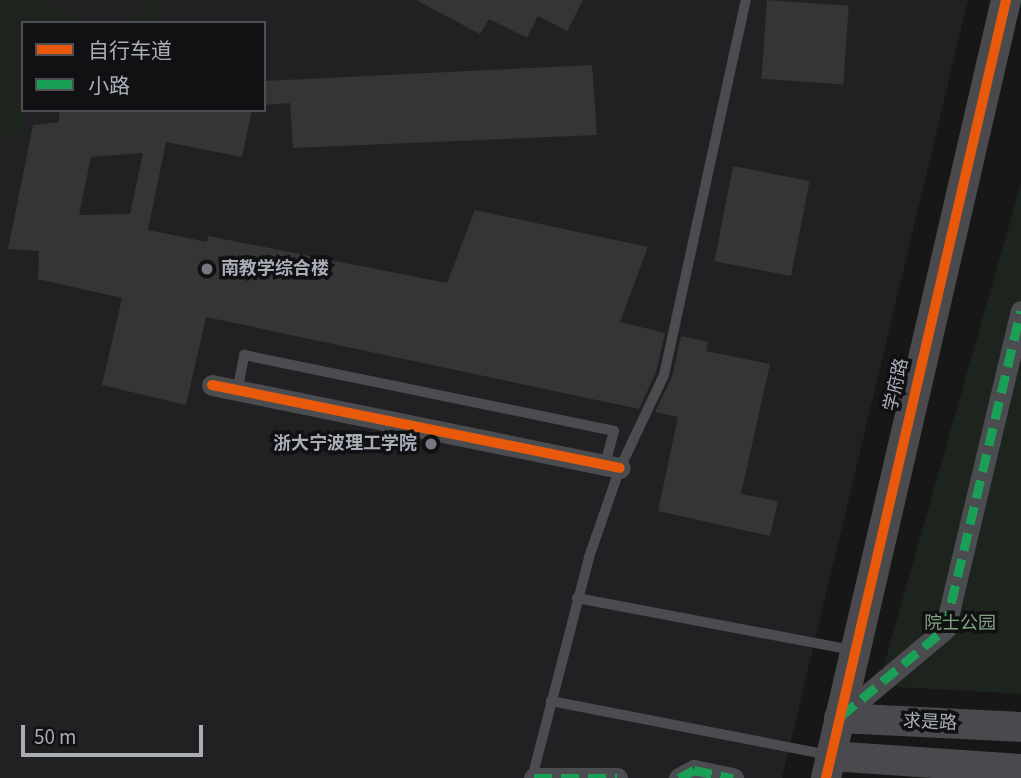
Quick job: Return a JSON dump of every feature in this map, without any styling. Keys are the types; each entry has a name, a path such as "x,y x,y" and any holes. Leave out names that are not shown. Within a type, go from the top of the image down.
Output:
{"street":[{"name":"学府路","path":"828,767 1006,0"},
{"path":"839,718 945,629 1021,311"},
{"path":"212,385 613,464"},
{"name":"求是路","path":"839,718 1021,727"},
{"path":"828,767 1021,769"},
{"path":"679,778 694,771 733,778"},
{"path":"533,778 617,778"}],"lane":[{"path":"613,464 664,375 746,0"},
{"path":"533,778 613,464 614,431 244,355 238,387 613,464"},
{"path":"577,598 854,650"},
{"path":"551,701 828,767"}],"shaded area":[{"name":"浙大宁波理工学院","path":"0,0 968,0 782,778 0,778"}],"green space":[{"path":"0,0 37,0 88,21 21,21 21,112 25,112 25,134 0,141"},
{"path":"151,0 162,0 157,21 128,21"},
{"name":"院士公园","path":"1021,183 1021,694 878,686"}],"building":[{"path":"416,0 583,0 567,31 538,16 527,38 489,19 480,34"},
{"path":"767,0 849,6 843,85 761,79"},
{"path":"592,65 597,135 293,148 290,103 266,105 266,81"},
{"name":"南教学综合楼","path":"59,112 252,112 242,157 166,142 148,230 207,242 208,236 447,283 475,210 648,247 620,322 665,333 656,372 639,409 206,317 186,405 102,385 122,298 38,279 39,251 8,249 33,125 59,122","holes":["143,153 130,214 79,215 91,157"]},
{"path":"733,166 810,181 791,276 714,261"},
{"path":"681,336 708,342 706,351 770,364 741,494 778,501 770,536 658,511 678,417 655,412 672,377"}],"marked path":[{"path":"841,716 945,629 1021,311"},
{"path":"679,778 694,770 733,778"},
{"path":"534,778 617,778"}],"cycle path":[{"path":"826,778 1006,0"},
{"path":"212,385 620,468"}],"place":[{"name":"南教学综合楼","path":"207,269"},
{"name":"浙大宁波理工学院","path":"431,444"}]}
